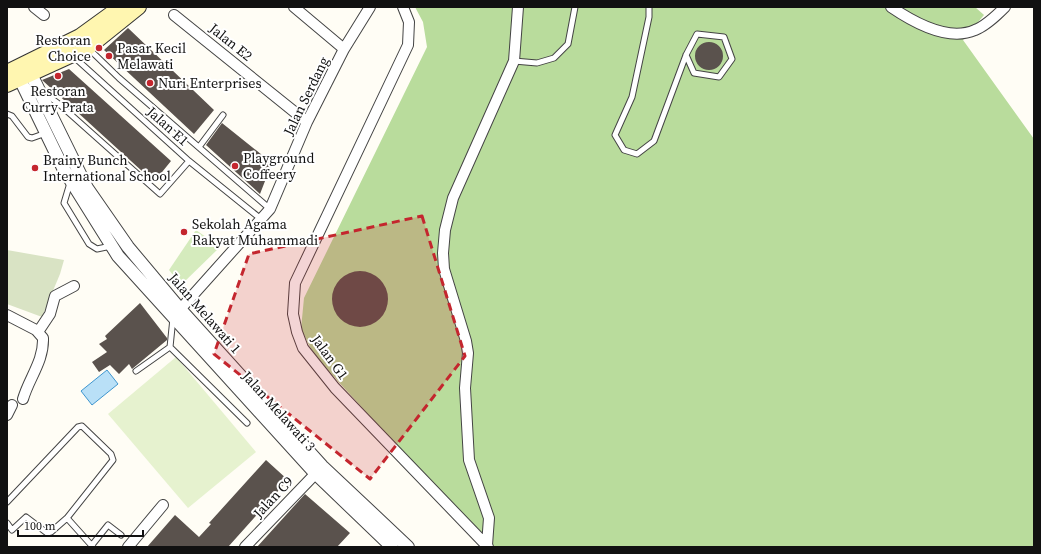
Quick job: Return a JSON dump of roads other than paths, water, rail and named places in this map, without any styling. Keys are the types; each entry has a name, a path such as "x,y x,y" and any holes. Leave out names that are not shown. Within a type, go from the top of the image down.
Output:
{"main road":[{"path":"70,50 80,36 120,7"},
{"path":"7,85 20,71 70,50 88,48 139,7"}],"street":[{"path":"34,7 44,15"},
{"path":"294,7 344,49"},
{"name":"Jalan Serdang","path":"176,313 270,209 307,122 344,49 370,7"},
{"name":"Jalan G1","path":"404,7 409,22 408,45 295,283 293,314 297,332 303,348 335,388 488,546"},
{"path":"488,546 489,518 469,460 465,388 468,353 466,341 444,269 443,253 445,230 453,198 514,61 518,7"},
{"path":"890,7 905,16 941,32 959,33 975,30 1002,8"},
{"name":"Jalan E2","path":"174,15 307,122"},
{"name":"Jalan Melawati 1","path":"20,71 38,90 87,188 128,248 176,313"},
{"name":"Jalan Melawati 1","path":"20,71 46,133 71,180 118,256 176,313 318,470 392,547"},
{"path":"23,399 44,347 41,335 50,314 55,296 74,286"},
{"path":"7,315 41,335"},
{"path":"7,415 12,405"},
{"name":"Jalan Melawati 1","path":"318,470 408,547"},
{"name":"Jalan C9","path":"245,547 318,470"},
{"path":"128,547 163,505"}],"lane":[{"path":"514,61 537,63 554,58 568,44 575,7"},
{"path":"649,7 649,17 632,98 615,135 624,150 637,154 654,141 686,55 697,34 724,36 732,59 718,77 694,72 686,55"},
{"name":"Jalan E1","path":"80,36 88,48 270,209"},
{"name":"Jalan E1","path":"70,50 189,161 261,218"},
{"path":"38,90 59,104 160,194 189,161"},
{"path":"7,114 12,116 28,137 32,138 46,133"},
{"path":"199,147 223,115"},
{"path":"71,180 64,203 89,244 97,249 112,246"},
{"path":"136,371 170,347 176,313"},
{"path":"170,347 247,423"},
{"path":"7,502 78,427 82,426 111,454 113,460 67,518 51,532 47,533 26,517 12,530 7,523"},
{"path":"67,518 93,546 108,525 121,535"}],"water":[{"path":"107,370 118,384 92,405 81,391"}],"place":[{"name":"Restoran Choice","path":"99,48"},
{"name":"Pasar Kecil Melawati","path":"109,56"},
{"name":"Restoran Curry Prata","path":"58,76"},
{"name":"Nuri Enterprises","path":"150,83"},
{"name":"Playground Coffeery","path":"235,166"},
{"name":"Brainy Bunch International School","path":"35,168"},
{"name":"Sekolah Agama Rakyat Muhammadi","path":"184,232"}]}
